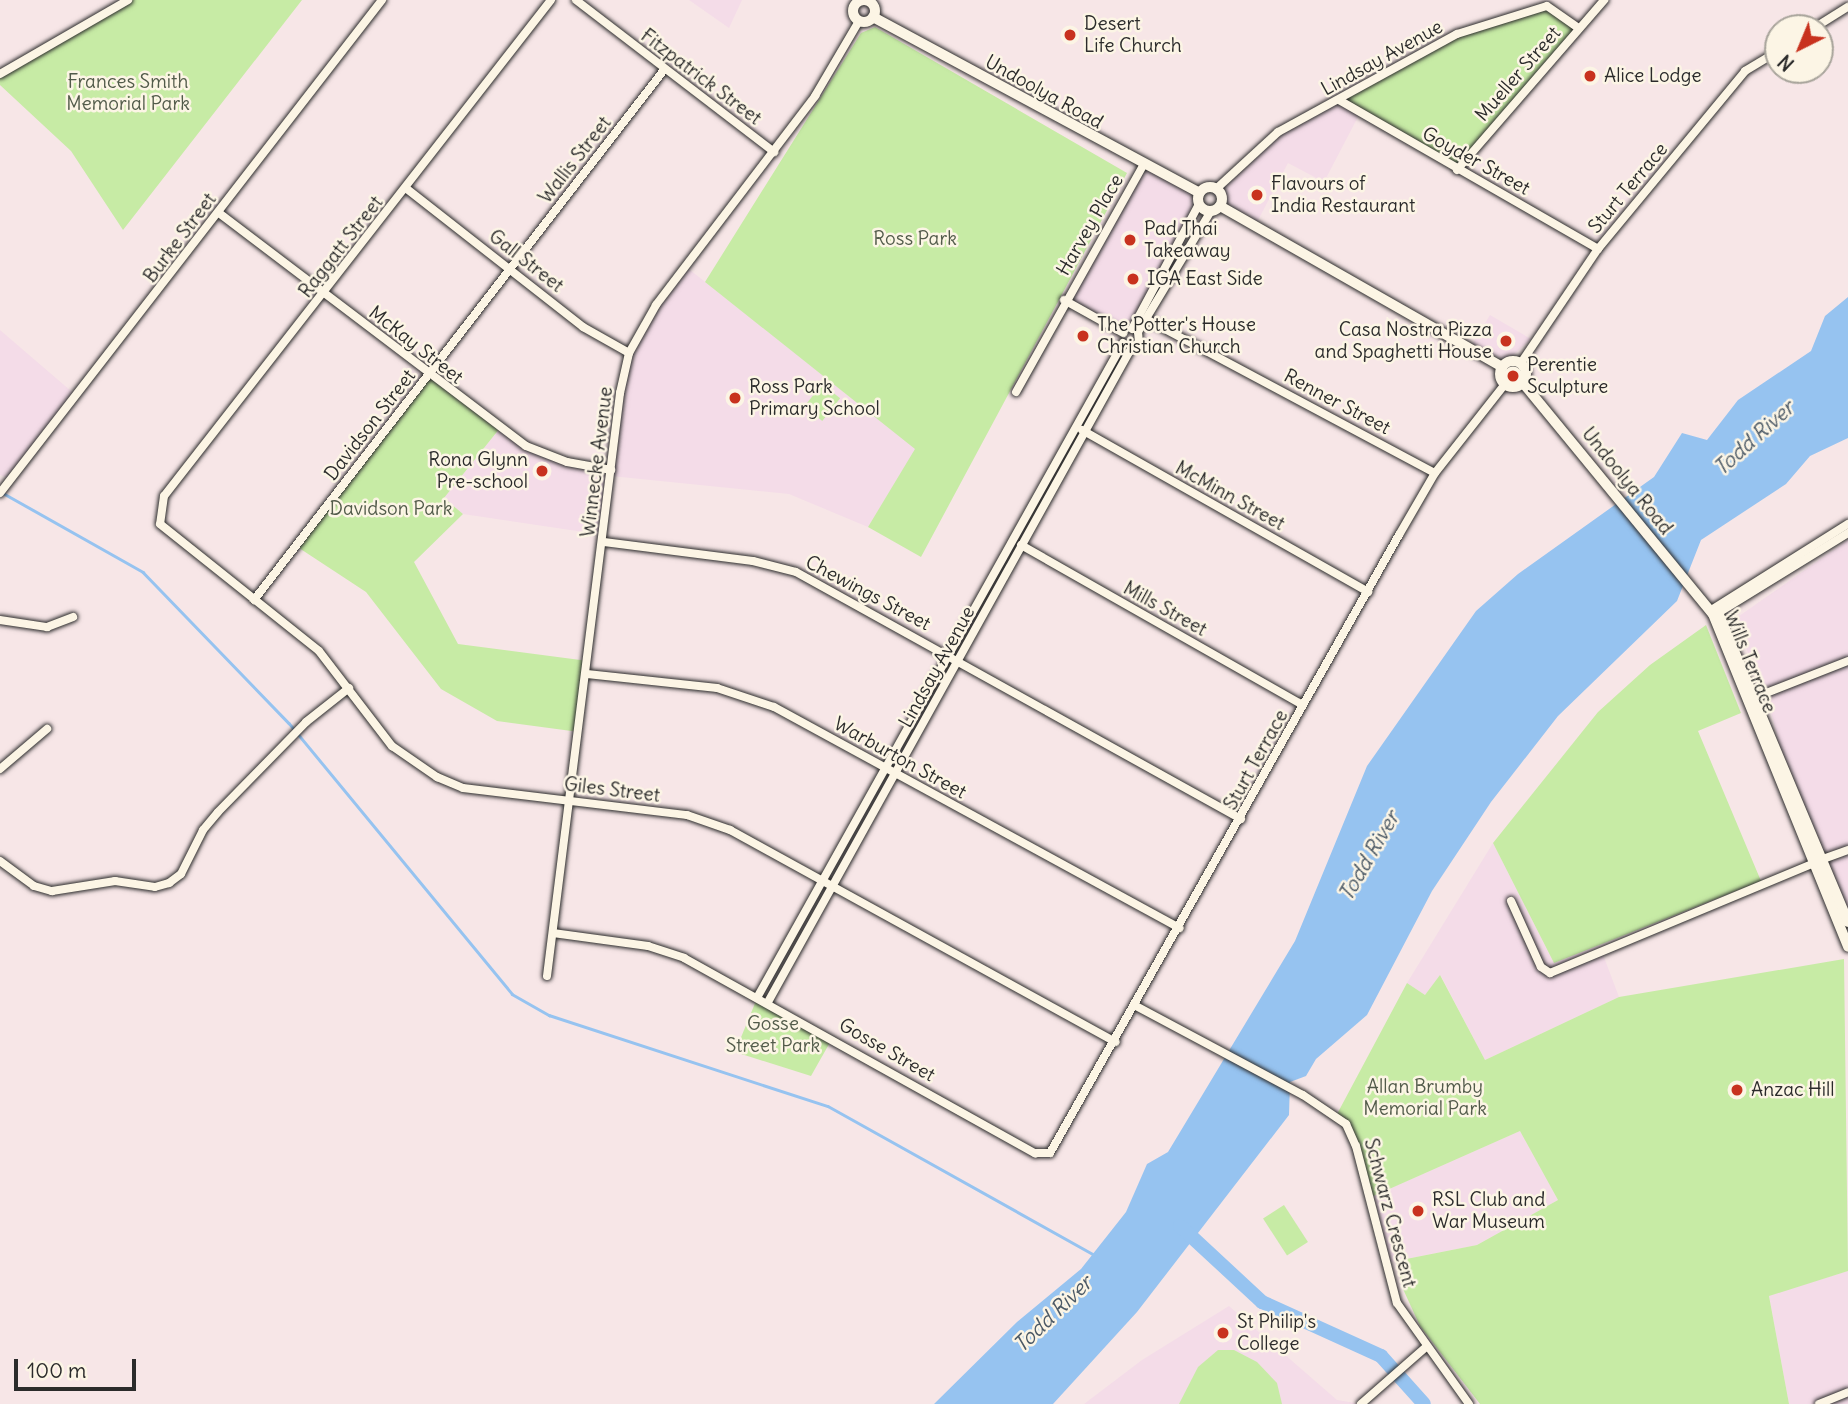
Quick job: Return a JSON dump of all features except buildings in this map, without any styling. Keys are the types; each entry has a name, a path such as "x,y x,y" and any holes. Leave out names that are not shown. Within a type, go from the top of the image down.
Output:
{"main road":[{"name":"Undoolya Road","path":"850,3 870,2 873,18 1216,209"},
{"path":"850,3 859,21 873,18"},
{"path":"1199,198 1216,189 1216,209 1502,367"},
{"path":"1513,361 1521,363 1526,370 1523,383 1512,387 1505,384 1502,367 1513,361"},
{"name":"Undoolya Road","path":"1523,383 1712,610"},
{"name":"Wills Terrace","path":"1712,610 1752,699 1818,861 1848,947"},
{"name":"Wills Terrace","path":"1818,861 1848,922"}],"street":[{"path":"0,74 128,0"},
{"name":"Burke Street","path":"0,493 382,0"},
{"name":"Raggatt Street","path":"159,515 164,496 407,189 551,0"},
{"name":"Fitzpatrick Street","path":"576,0 774,152"},
{"name":"Mueller Street","path":"1457,170 1604,0"},
{"name":"Lindsay Avenue","path":"1216,189 1278,132 1457,34 1525,9 1548,6 1579,28"},
{"name":"Winnecke Avenue","path":"547,976 611,470 629,353 656,305 816,96 859,21"},
{"name":"Sturt Terrace","path":"1521,363 1598,249 1745,71 1764,59"},
{"name":"Wallis Street","path":"510,269 664,70"},
{"name":"Goyder Street","path":"1339,100 1598,249"},
{"name":"Harvey Place","path":"1016,392 1064,300 1143,166"},
{"name":"Gall Street","path":"407,189 583,327 629,353"},
{"path":"1126,341 1139,342 1135,330 1199,198"},
{"path":"1126,341 1148,320 1216,209"},
{"name":"McKay Street","path":"219,213 428,375 526,446 566,462 611,470"},
{"name":"Davidson Street","path":"254,600 510,269"},
{"name":"Harvey Place","path":"1064,300 1126,341"},
{"name":"Renner Street","path":"1148,320 1436,473"},
{"name":"Lindsay Avenue","path":"758,996 948,653 1126,341"},
{"name":"Lindsay Avenue","path":"768,1002 1086,433 1126,341"},
{"name":"Sturt Terrace","path":"1044,1155 1056,1148 1436,473 1505,384"},
{"name":"McMinn Street","path":"1076,427 1368,592"},
{"name":"Giles Street","path":"159,515 165,531 319,651 392,746 437,777 463,788 687,815 730,830 1115,1042"},
{"path":"1712,610 1848,524"},
{"path":"1712,610 1848,533"},
{"name":"Mills Street","path":"1012,540 1303,705"},
{"name":"Chewings Street","path":"604,542 785,568 959,659 1241,819"},
{"path":"0,620 47,627 74,617"},
{"path":"1752,699 1848,661"},
{"name":"Warburton Street","path":"587,674 717,688 748,696 1180,928"},
{"path":"0,861 27,881 52,891 115,881 155,887 169,883 181,874 209,822 288,739 349,688"},
{"path":"0,769 47,729"},
{"path":"1511,901 1541,967 1550,973 1848,850"},
{"name":"Gosse Street","path":"553,933 648,946 684,958 758,996 1044,1155"},
{"name":"Schwarz Crescent","path":"1136,1006 1303,1095 1346,1124 1356,1146 1392,1289 1426,1347 1469,1404"},
{"path":"1362,1404 1426,1347"},
{"path":"1819,1404 1848,1392"}],"shaded area":[{"path":"689,0 742,0 729,28"},
{"path":"1339,100 1360,113 1324,182 1288,163 1255,226 1219,201 1213,192 1258,146"},
{"path":"1143,166 1197,196 1131,329 1122,337 1064,300"},
{"name":"Ross Park Primary School","path":"685,266 916,449 868,527 789,494 611,476 604,535 463,514 444,498 500,428 546,456 610,470 629,353"},
{"path":"1490,315 1531,339 1508,360 1470,348"},
{"path":"0,330 78,397 11,479 0,475"},
{"path":"1848,540 1848,922 1787,777 1770,707 1736,623 1739,616"},
{"path":"1493,843 1554,963 1599,944 1619,997 1485,1060 1441,976 1425,995 1407,983"},
{"path":"1520,1131 1558,1200 1477,1245 1385,1263 1369,1198"},
{"path":"1848,1271 1848,1404 1789,1404 1769,1295"},
{"name":"St Philip's College","path":"1229,1306 1337,1400 1361,1404 1084,1404 1142,1360"}],"green space":[{"name":"Frances Smith Memorial Park","path":"128,0 302,0 123,230 71,151 0,85 0,74"},
{"path":"1547,6 1579,28 1457,170 1339,100 1457,34"},
{"name":"Ross Park","path":"875,27 1127,173 921,557 868,527 915,449 705,282 861,33"},
{"name":"Davidson Park","path":"428,375 500,428 444,498 463,514 414,562 458,644 588,661 579,732 497,721 441,689 366,592 296,546"},
{"path":"822,384 840,398 822,421 804,407"},
{"path":"1706,625 1741,713 1698,731 1761,881 1554,963 1493,843 1598,712 1650,665"},
{"name":"Allan Brumby Memorial Park","path":"1844,959 1848,1271 1769,1296 1789,1404 1480,1404 1420,1326 1403,1289 1396,1261 1477,1245 1558,1200 1520,1131 1369,1198 1356,1146 1336,1116 1407,983 1425,995 1440,975 1485,1060 1619,997"},
{"name":"Gosse Street Park","path":"758,996 833,1037 811,1076 735,1052"},
{"path":"1284,1205 1308,1242 1287,1256 1263,1219"},
{"path":"1218,1350 1234,1350 1257,1362 1277,1383 1282,1404 1179,1404 1198,1367"}],"water":[{"name":"Todd River","path":"1848,297 1848,438 1810,456 1786,484 1701,540 1677,601 1558,716 1491,802 1432,891 1367,1015 1316,1059 1306,1076 1290,1082 1289,1115 1137,1312 1053,1404 934,1404 1017,1322 1081,1269 1126,1212 1147,1164 1168,1152 1295,941 1367,766 1476,611 1518,574 1654,477 1682,433 1707,440 1738,400 1811,351 1825,316"}],"waterway":[{"path":"3,493 143,572 289,723 512,994 549,1015 828,1106 1096,1256"},
{"path":"1180,1226 1262,1302 1381,1356 1424,1404"}],"place":[{"name":"Desert Life Church","path":"1070,35"},
{"name":"Alice Lodge","path":"1590,76"},
{"name":"Flavours of India Restaurant","path":"1257,195"},
{"name":"Pad Thai Takeaway","path":"1130,240"},
{"name":"IGA East Side","path":"1133,279"},
{"name":"The Potter's House Christian Church","path":"1083,336"},
{"name":"Casa Nostra Pizza and Spaghetti House","path":"1506,341"},
{"name":"Perentie Sculpture","path":"1513,376"},
{"name":"Ross Park Primary School","path":"735,398"},
{"name":"Rona Glynn Pre-school","path":"542,471"},
{"name":"Anzac Hill","path":"1737,1090"},
{"name":"RSL Club and War Museum","path":"1418,1211"},
{"name":"St Philip's College","path":"1223,1333"}]}
